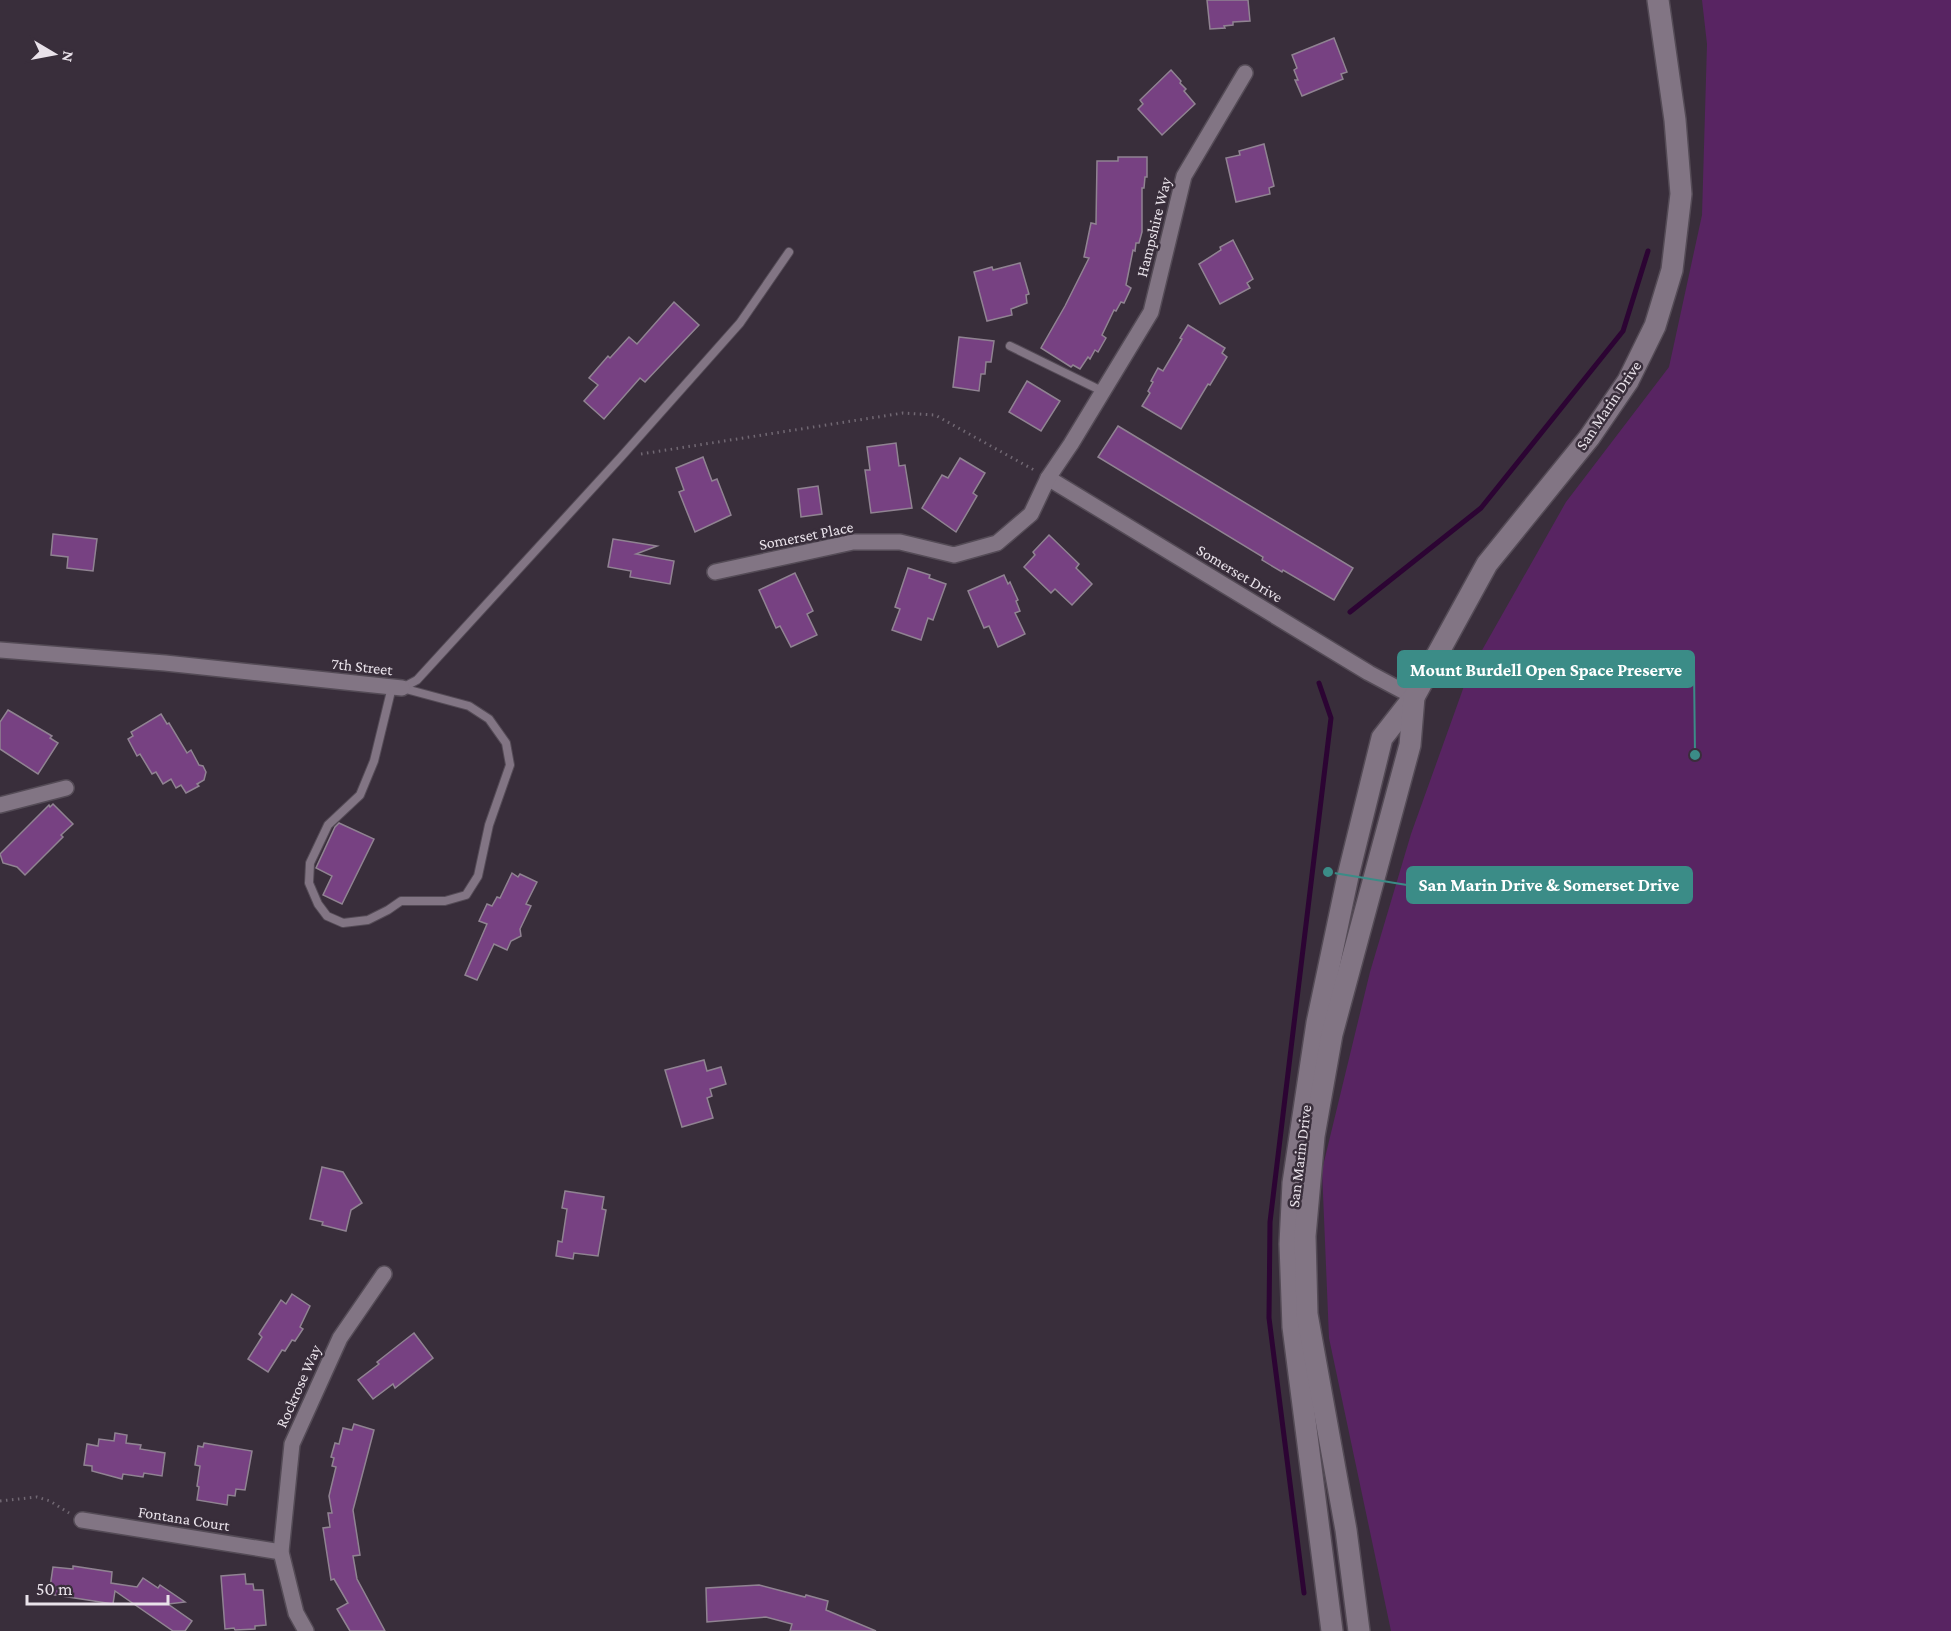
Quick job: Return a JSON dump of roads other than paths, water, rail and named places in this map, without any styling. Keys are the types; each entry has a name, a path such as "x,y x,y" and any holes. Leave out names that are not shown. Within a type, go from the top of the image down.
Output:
{"main road":[{"name":"San Marin Drive","path":"1332,1631 1293,1327 1290,1244 1293,1184 1317,1023 1359,828 1382,738 1414,697 1487,564 1588,438 1628,381 1655,326 1672,270 1681,194 1675,120 1658,0"},
{"name":"San Marin Drive","path":"1359,1631 1346,1530 1307,1314 1305,1236 1314,1136 1332,1034 1410,745 1414,697"}],"street":[{"name":"Hampshire Way","path":"1048,478 1104,393 1151,312 1184,177 1245,73"},
{"name":"Somerset Drive","path":"1048,478 1369,673 1414,697"},
{"name":"Somerset Place","path":"715,572 854,542 900,542 954,555 997,543 1031,514 1048,478"},
{"name":"7th Street","path":"0,650 165,663 397,688"},
{"path":"0,805 66,788"},
{"name":"Rockrose Way","path":"306,1631 296,1613 281,1552 292,1444 340,1338 384,1274"},
{"name":"Fontana Court","path":"82,1520 281,1552"}],"lane":[{"name":"7th Street","path":"397,688 417,680 621,458 740,323 789,252"},
{"path":"1010,346 1104,393"},
{"path":"397,688 469,706 489,719 506,743 510,765 489,825 478,876 466,895 445,901 400,901 368,920 343,923 327,916 318,904 309,883 310,863 328,825 360,795 374,761 397,688"}],"waterway":[{"path":"1350,612 1481,508 1623,331 1648,251"},
{"path":"1304,1593 1269,1318 1270,1222 1331,718 1319,683"}],"place":[{"name":"Mount Burdell Open Space Preserve","path":"1695,755"},
{"name":"San Marin Drive & Somerset Drive","path":"1328,872"}]}
